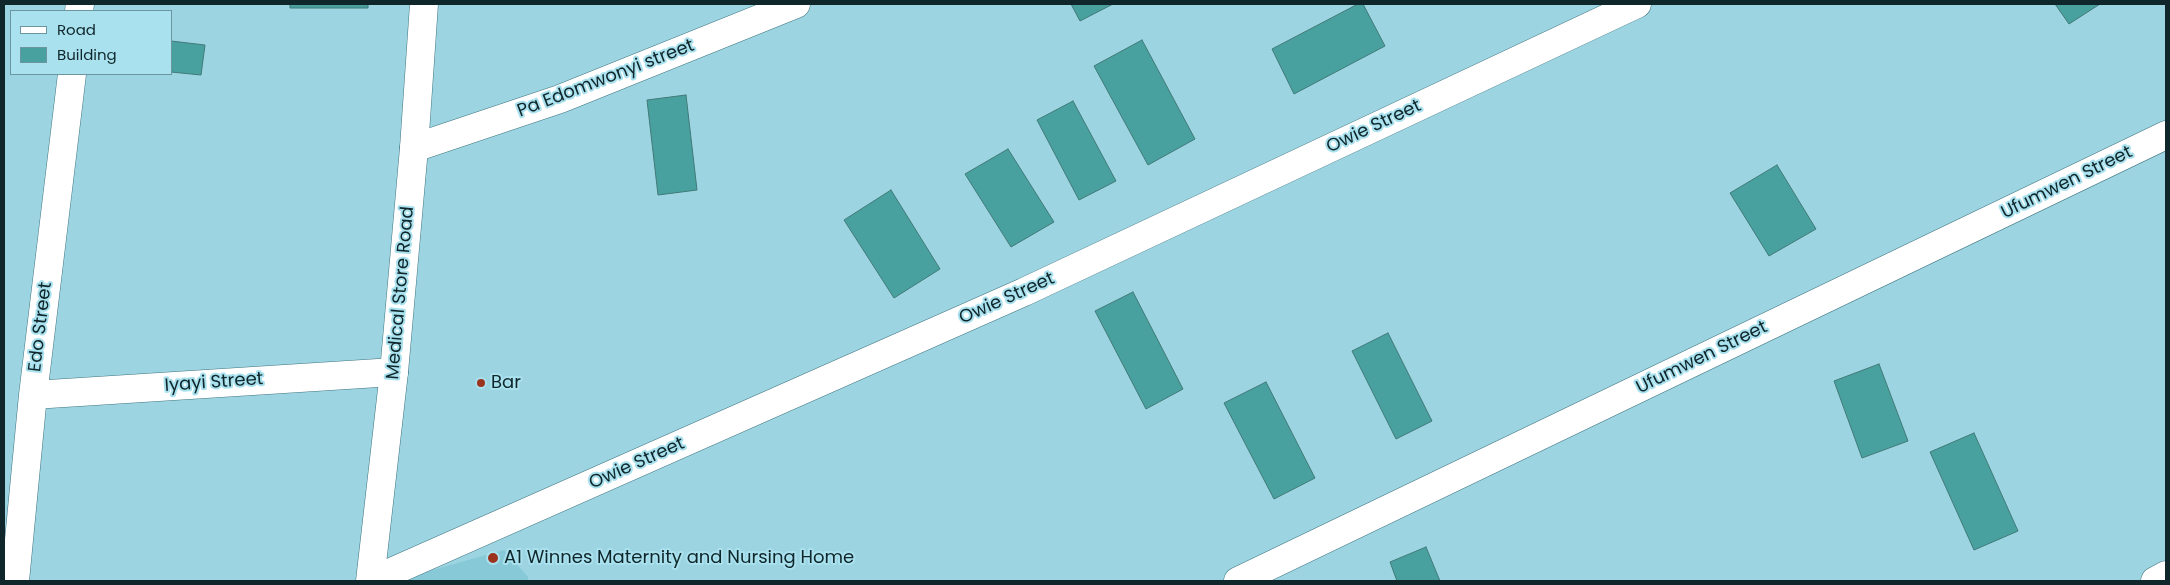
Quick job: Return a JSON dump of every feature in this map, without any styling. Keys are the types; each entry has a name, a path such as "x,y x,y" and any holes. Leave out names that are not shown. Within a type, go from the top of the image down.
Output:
{"street":[{"name":"Medical Store Road","path":"370,581 394,372 414,148 424,4"},
{"name":"Pa Edomwonyi street","path":"414,148 560,99 796,4"},
{"name":"Owie Street","path":"370,581 1024,292 1637,4"},
{"name":"Edo Street","path":"15,581 33,395 72,75"},
{"name":"Ufumwen Street","path":"1238,581 2166,135"},
{"name":"Iyayi Street","path":"33,395 394,372"},
{"path":"2155,581 2166,575"}],"shaded area":[{"name":"A1 Winnes Maternity and Nursing Home","path":"504,550 528,577 528,581 393,581"}],"building":[{"path":"290,4 368,4 368,8 290,8"},
{"path":"1071,4 1113,4 1080,21"},
{"path":"1358,4 1363,4 1385,46 1294,94 1272,49"},
{"path":"2055,4 2100,4 2069,24"},
{"path":"1142,40 1195,139 1148,165 1094,66"},
{"path":"172,41 205,45 201,75 172,72"},
{"path":"686,95 697,190 658,195 647,100"},
{"path":"1073,101 1116,181 1079,200 1037,120"},
{"path":"1008,149 1054,222 1011,247 965,174"},
{"path":"1777,165 1816,229 1769,256 1730,193"},
{"path":"891,190 940,269 894,298 844,220"},
{"path":"1133,292 1183,389 1146,409 1095,311"},
{"path":"1388,333 1432,421 1396,439 1352,351"},
{"path":"1879,364 1908,441 1862,458 1834,381"},
{"path":"1266,382 1315,478 1274,499 1224,403"},
{"path":"1974,433 2018,531 1974,550 1930,452"},
{"path":"1426,547 1440,581 1397,581 1390,562"}],"place":[{"name":"Bar","path":"481,383"},
{"name":"A1 Winnes Maternity and Nursing Home","path":"493,558"}]}
